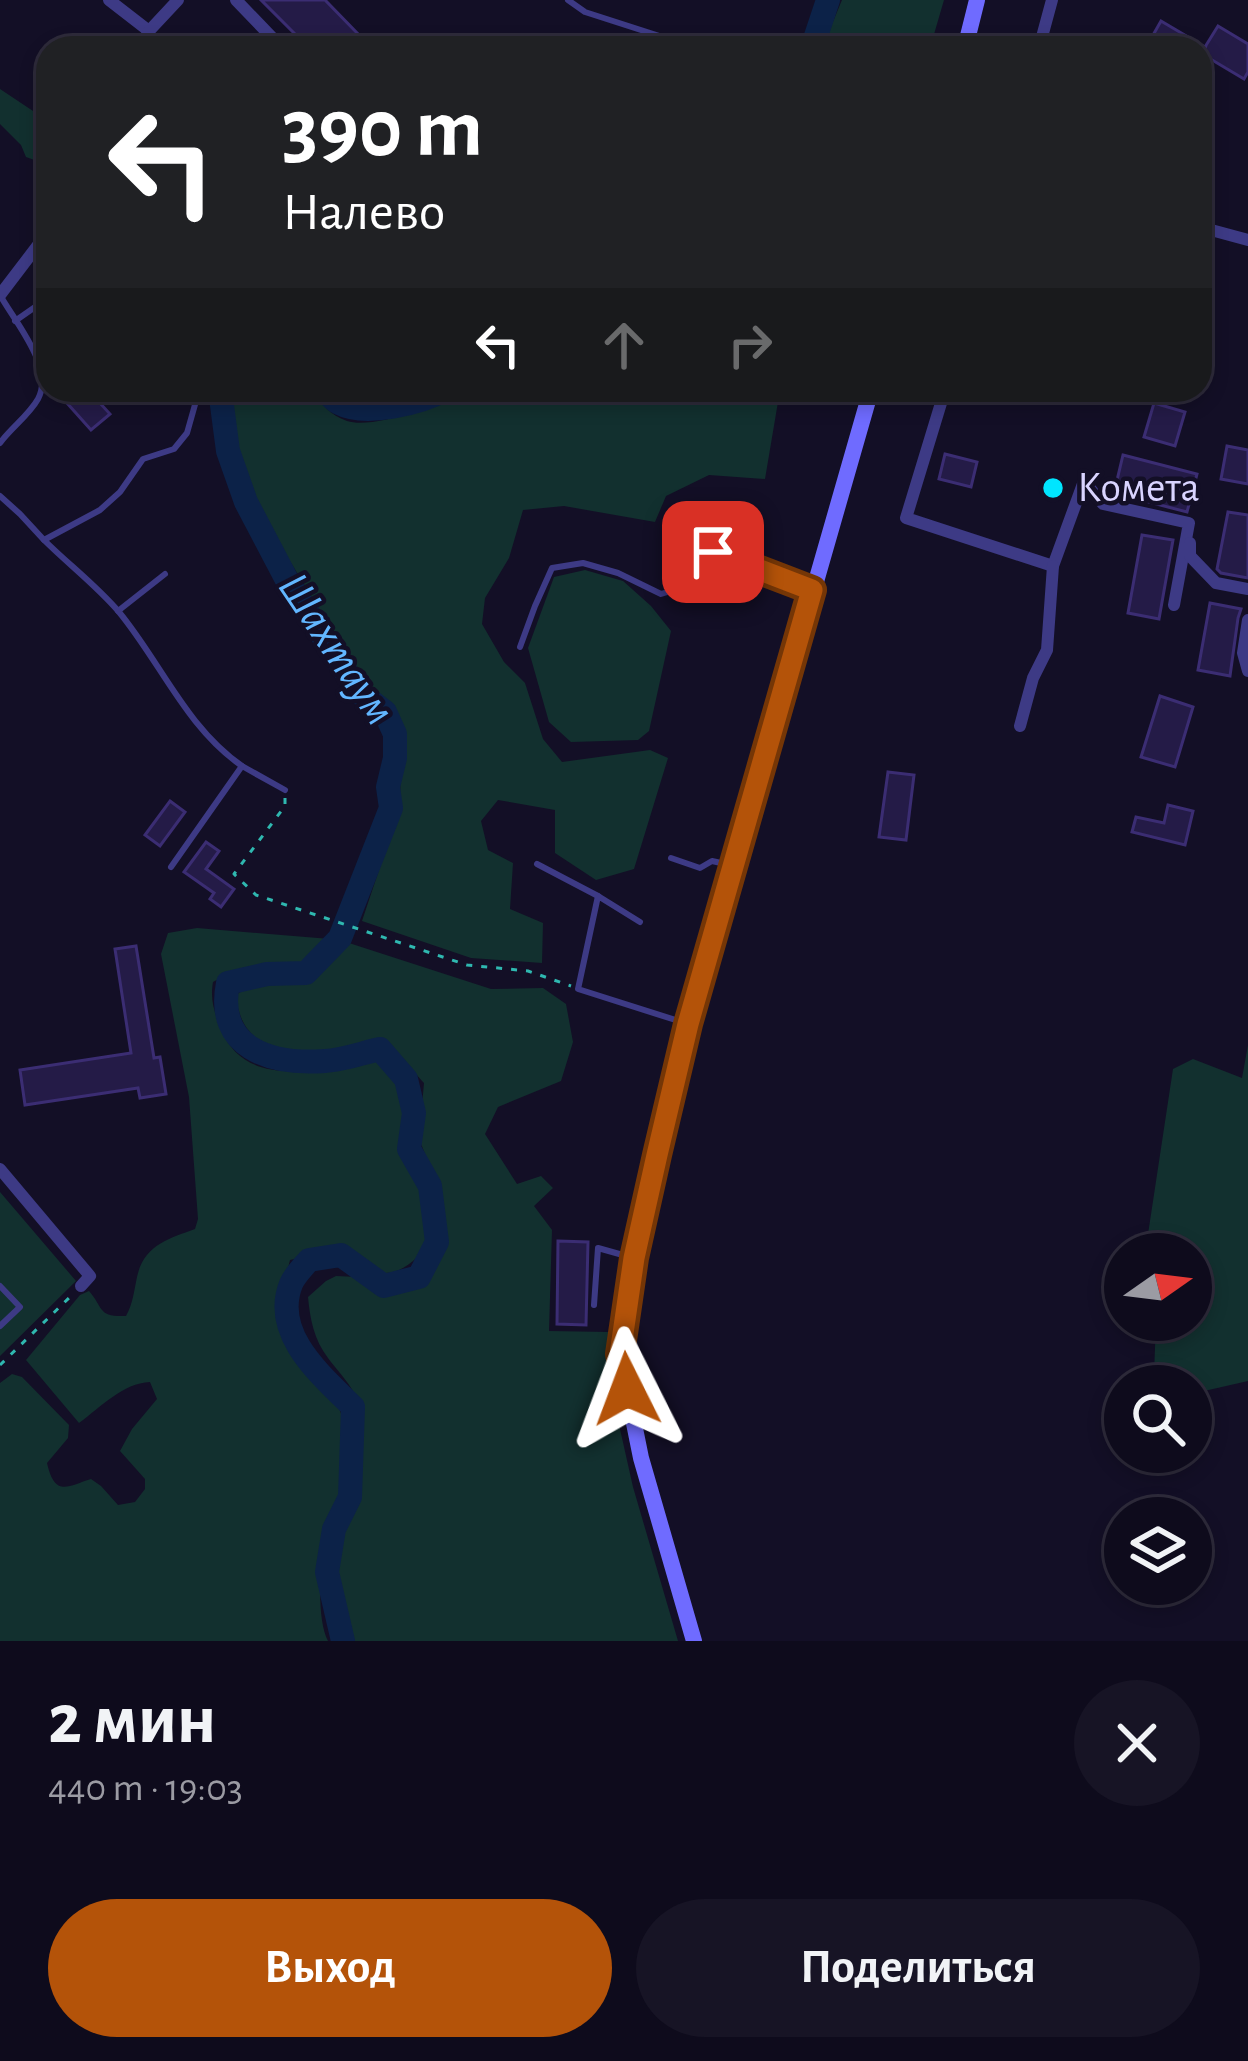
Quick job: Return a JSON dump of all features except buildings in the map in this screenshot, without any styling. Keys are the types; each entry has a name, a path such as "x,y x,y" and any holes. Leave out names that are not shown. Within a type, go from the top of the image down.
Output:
{"street":[{"path":"109,0 149,31"},
{"path":"146,36 178,0"},
{"path":"236,0 270,36"},
{"path":"968,36 977,0"},
{"path":"1042,36 1052,0"},
{"path":"1212,230 1248,240"},
{"path":"0,295 36,248"},
{"path":"694,1641 641,1458 620,1354 634,1258 688,1024 867,402"},
{"path":"941,402 906,518 1053,566"},
{"path":"1021,726 1033,679 1047,650 1053,566 1084,481 1103,504 1189,524"},
{"path":"1189,524 1190,556 1206,574 1216,583 1248,589"},
{"path":"1174,605 1189,524"},
{"path":"1248,620 1243,652 1248,671"},
{"path":"0,1169 90,1276 81,1286"}],"lane":[{"path":"568,0 585,12 659,36"},
{"path":"0,295 36,356"},
{"path":"15,321 36,306"},
{"path":"0,443 36,401"},
{"path":"44,540 100,510 120,492 143,459 174,449 187,433 196,402"},
{"path":"0,496 118,611 199,728 221,752 285,790"},
{"path":"520,647 552,568 583,563 662,594 687,586 713,552 812,590"},
{"path":"118,611 165,574"},
{"path":"171,867 242,766"},
{"path":"671,858 700,868 712,861 734,866"},
{"path":"537,864 640,922"},
{"path":"598,896 578,989 688,1024"},
{"path":"594,1305 598,1248 634,1258"},
{"path":"0,1286 20,1307 0,1326"}],"path":[{"path":"285,790 285,806 234,874 256,895 467,964 528,971 578,989"},
{"path":"0,1366 81,1286"}],"green space":[{"path":"842,0 944,0 934,36 827,36"},
{"path":"0,89 36,113 36,161 26,157 0,124"},
{"path":"231,402 321,402 331,413 358,423 403,415 435,402 778,402 765,479 709,475 666,496 655,522 564,506 523,510 509,558 485,598 482,624 504,662 525,683 543,739 562,762 650,750 668,758 634,869 596,880 555,853 555,810 498,800 481,821 488,850 513,863 510,909 543,923 542,963 471,958 362,921 400,807 401,730 389,706 355,668 274,535 241,466"},
{"path":"585,570 623,581 671,631 649,731 638,740 571,742 549,722 528,648 554,577"},
{"path":"197,928 330,939 297,967 229,973 213,982 212,1000 220,1027 231,1047 264,1068 305,1070 368,1057 389,1071 407,1098 405,1147 427,1202 429,1246 403,1268 379,1272 348,1251 326,1251 290,1260 283,1287 281,1331 297,1357 331,1394 345,1431 346,1489 330,1522 322,1565 321,1616 328,1641 0,1641 0,1383 12,1374 22,1377 69,1425 68,1438 47,1463 58,1485 91,1479 118,1505 135,1502 145,1489 145,1479 120,1451 157,1399 150,1382 121,1391 79,1423 26,1360 80,1295 89,1291 106,1313 126,1316 145,1257 158,1245 195,1229 189,1097 161,954 168,933"},
{"path":"349,943 491,989 543,988 566,1004 573,1042 561,1081 498,1107 485,1134 517,1184 541,1176 553,1188 534,1206 552,1230 549,1331 608,1332 611,1389 633,1487 678,1641 352,1641 339,1601 337,1574 343,1532 359,1488 360,1411 350,1387 319,1344 308,1297 336,1276 357,1277 372,1290 391,1293 428,1275 440,1254 443,1223 437,1184 419,1139 424,1083 400,1055 383,1045 297,1051 263,1042 241,1017 236,995 263,982 311,978"},
{"path":"1248,1045 1248,1381 1212,1389 1212,1365 1154,1365 1155,1341 1212,1341 1212,1233 1148,1233 1173,1069 1193,1059 1242,1078"},
{"path":"0,1192 76,1281 0,1356"}],"waterway":[{"name":"Шахтаум","path":"816,36 828,0"},
{"name":"Шахтаум","path":"222,402 228,451 246,502 288,582 359,692 385,712 395,734 388,787 391,808 340,938 306,973 267,974 228,983 226,1005 238,1037 267,1055 325,1061 380,1049 406,1079 414,1113 409,1149 430,1186 437,1242 419,1277 384,1286 341,1255 309,1260 292,1281 287,1302 288,1320 303,1353 353,1407 350,1497 334,1529 327,1572 343,1641"},
{"name":"Шахтаум","path":"338,402 363,409 414,402"}],"place":[{"name":"Комета","path":"1053,488"}],"route":[{"path":"627,1389 620,1354 634,1258 657,1155 688,1024 812,590 713,552"}]}
